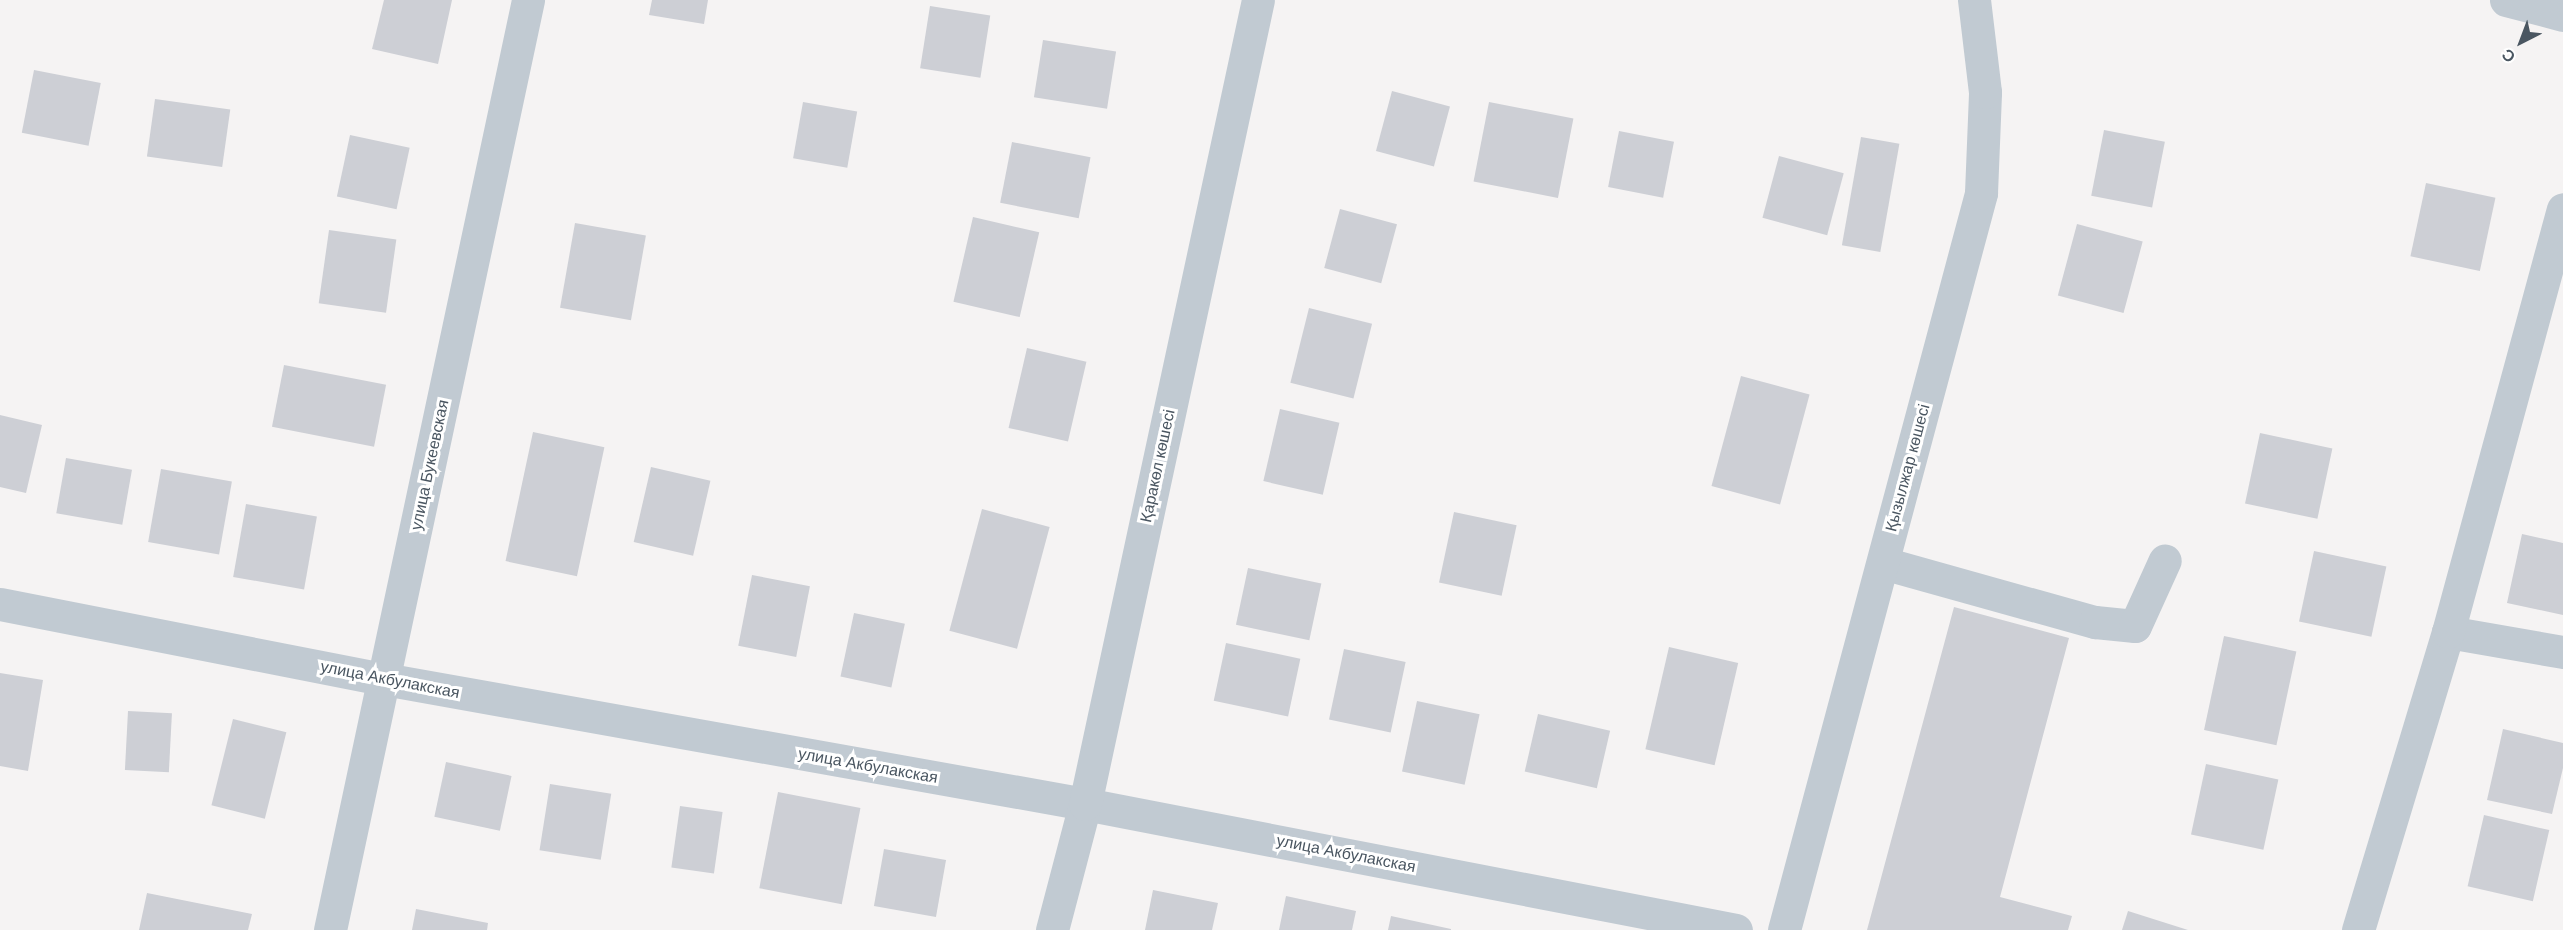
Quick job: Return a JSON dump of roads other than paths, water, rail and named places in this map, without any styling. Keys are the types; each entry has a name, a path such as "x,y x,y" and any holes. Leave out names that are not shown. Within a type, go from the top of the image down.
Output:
{"street":[{"name":"улица Букеевская","path":"330,930 528,0"},
{"name":"Қаракөл көшесі","path":"1052,930 1085,804 1258,0"},
{"name":"Қызылжар көшесі","path":"1784,930 1981,194 1985,92 1974,0"},
{"path":"2506,0 2563,15"},
{"path":"2358,930 2448,632 2563,209"},
{"path":"1883,563 2095,622 2135,626 2164,560"},
{"name":"улица Акбулакская","path":"0,604 384,679 1085,804 1736,930"},
{"path":"2448,632 2563,652"}]}
